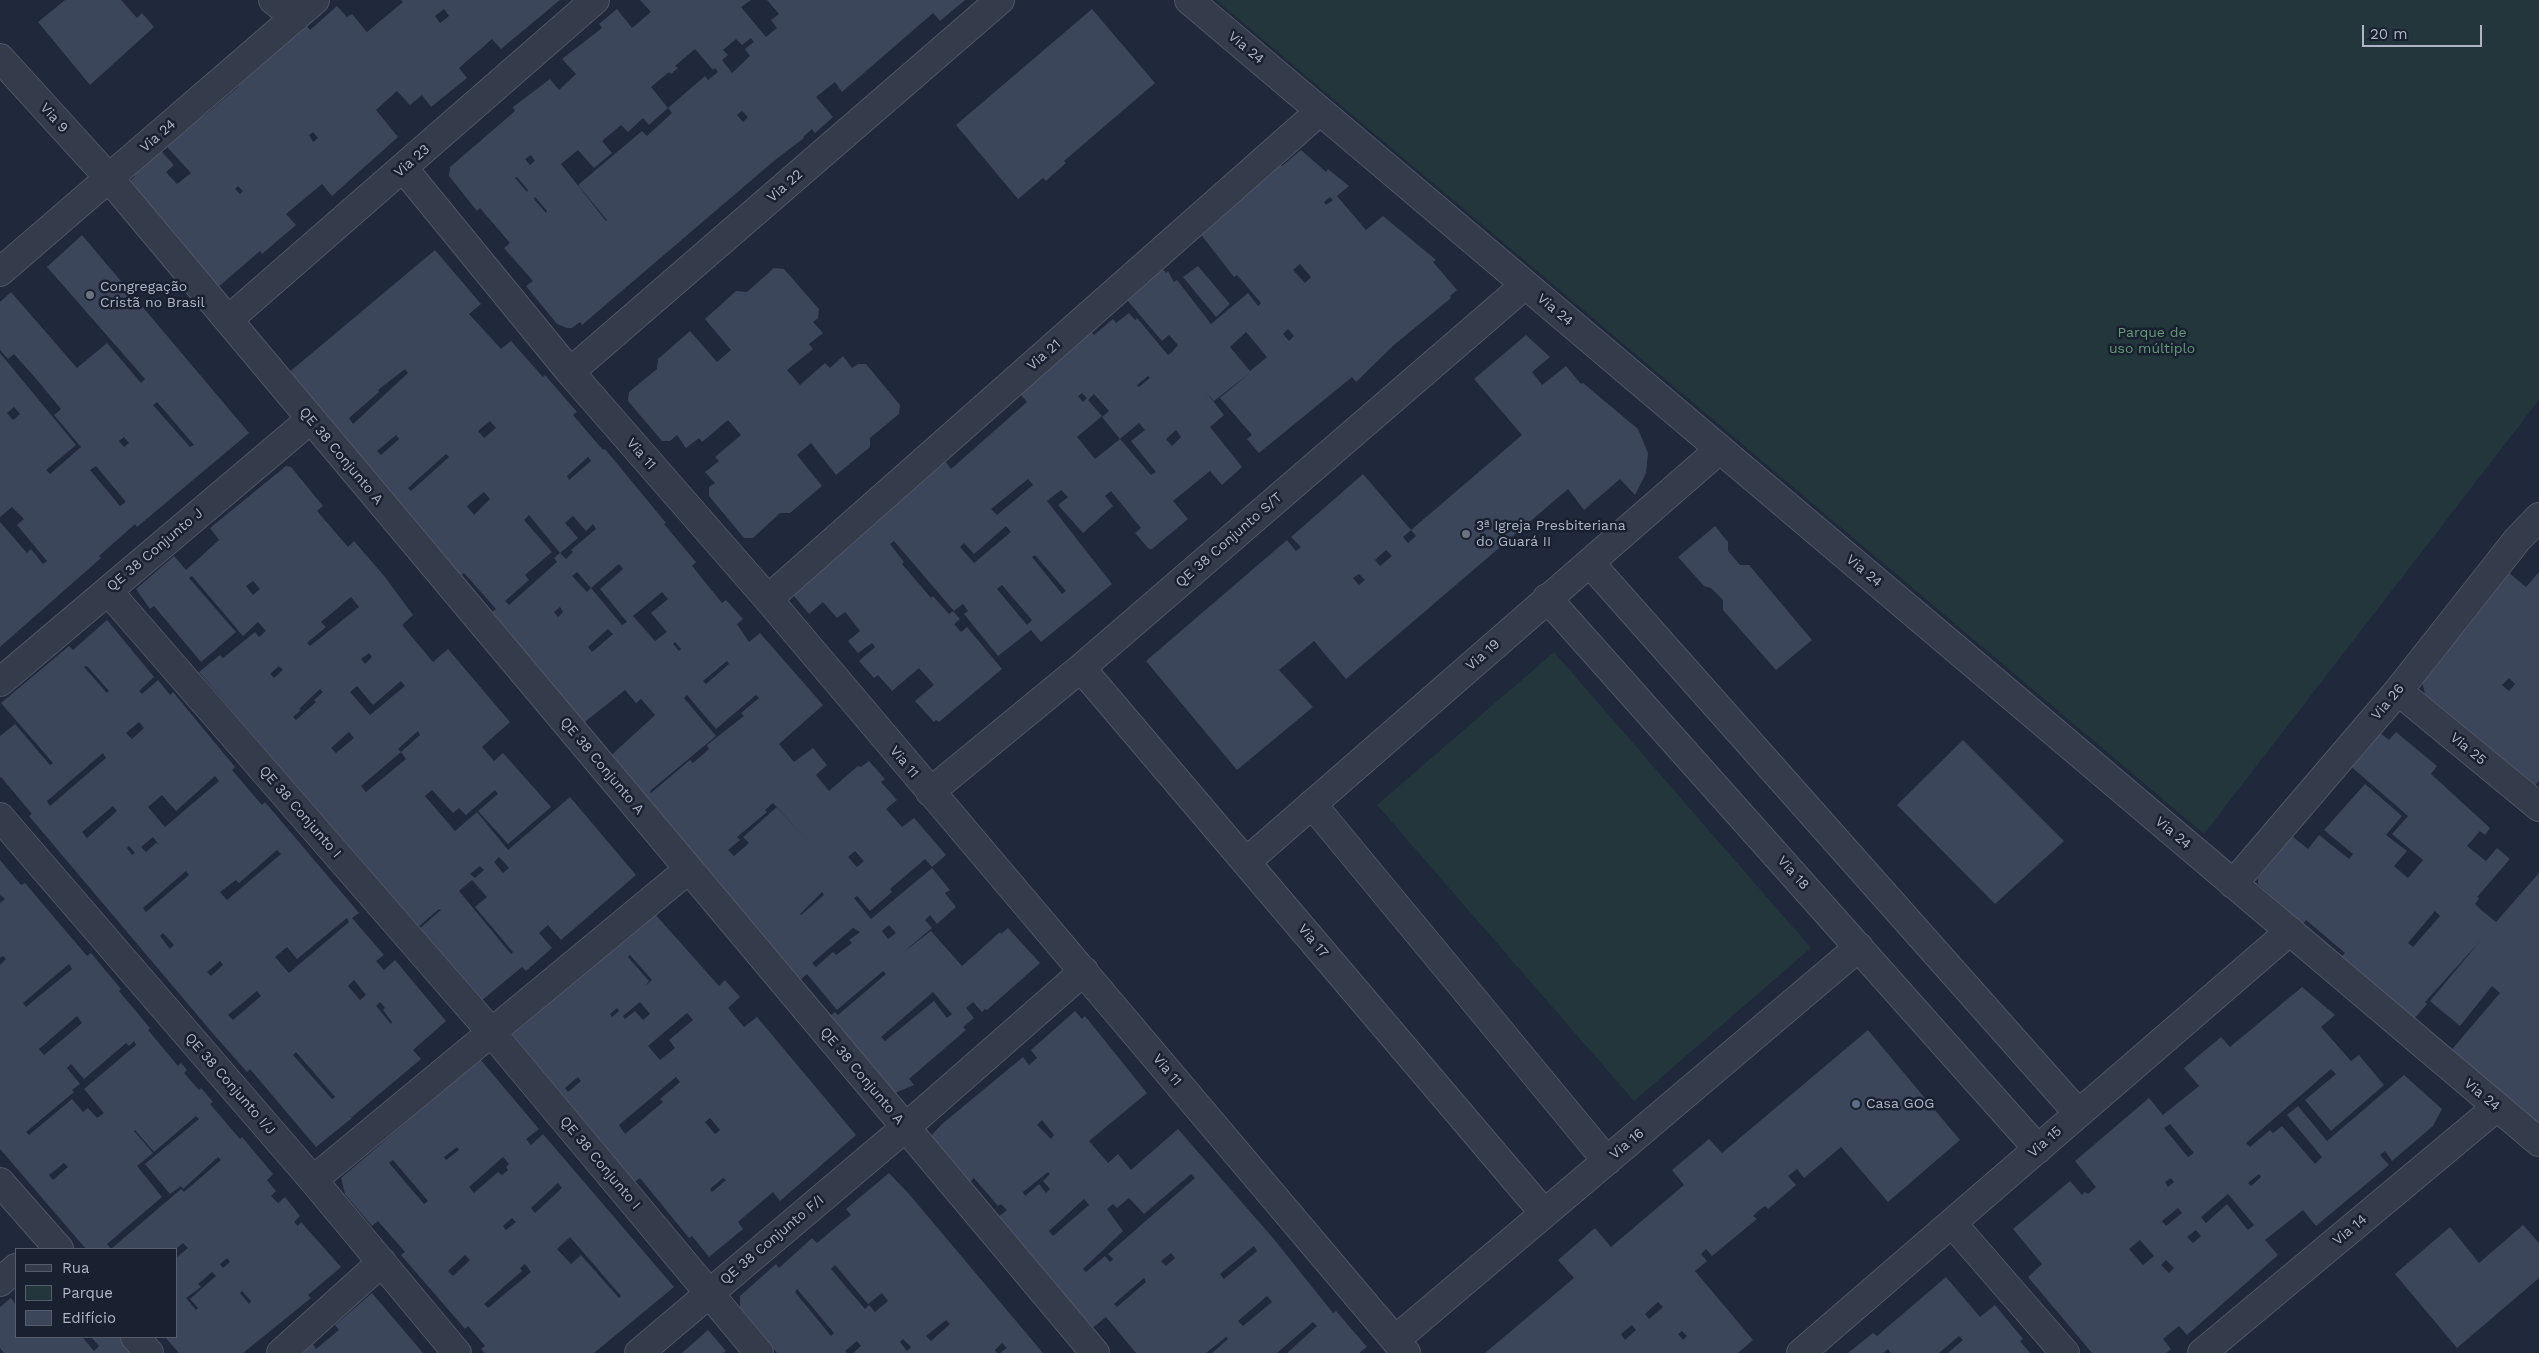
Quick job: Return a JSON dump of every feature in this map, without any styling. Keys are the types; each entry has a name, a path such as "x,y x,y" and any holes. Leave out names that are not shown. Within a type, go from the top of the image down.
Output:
{"street":[{"path":"273,0 295,18"},
{"name":"Via 24","path":"0,272 315,0"},
{"name":"Via 23","path":"228,320 404,169 595,0"},
{"name":"Via 22","path":"570,372 1000,0"},
{"name":"Via 24","path":"1189,0 2539,1142"},
{"name":"Via 9","path":"0,58 108,178"},
{"name":"Via 21","path":"768,599 1320,111"},
{"name":"Via 11","path":"404,169 570,372 768,599 1400,1346"},
{"name":"QE 38 Conjunto A","path":"108,178 1095,1353"},
{"name":"QE 38 Conjunto S/T","path":"930,792 1081,668 1525,285"},
{"name":"QE 38 Conjunto J","path":"0,682 310,419"},
{"name":"Via 19","path":"1246,862 1720,449"},
{"name":"Via 26","path":"2233,884 2398,691 2516,540 2539,517"},
{"path":"1590,563 2078,1113"},
{"name":"QE 38 Conjunto I","path":"108,591 492,1034 759,1353"},
{"name":"Via 18","path":"1547,598 2038,1149"},
{"name":"Via 17","path":"1081,668 1544,1213"},
{"name":"Via 25","path":"2398,691 2539,808"},
{"path":"1312,804 1607,1161"},
{"name":"QE 38 Conjunto I/J","path":"0,816 313,1180 457,1353"},
{"path":"313,1180 492,1034 689,869"},
{"name":"Via 15","path":"1801,1353 2290,931"},
{"name":"Via 16","path":"1400,1346 1544,1213 1859,947"},
{"name":"QE 38 Conjunto F/I","path":"639,1353 906,1127 1084,971"},
{"name":"Via 14","path":"2202,1353 2497,1107"},
{"path":"0,1182 49,1246"},
{"path":"1952,1223 2065,1353"},
{"path":"281,1353 382,1262"},
{"path":"0,1282 15,1269"},
{"path":"136,1338 149,1353"}],"green space":[{"name":"Parque de uso múltiplo","path":"1216,0 2539,0 2539,400 2204,834"},
{"path":"1554,652 1811,948 1634,1101 1377,805"}],"building":[{"path":"65,0 121,0 137,18 142,13 154,27 90,85 38,22"},
{"path":"401,0 560,0 501,49 492,39 459,68 467,78 431,107 422,95 410,105 397,91 376,110 398,137 332,196 322,184 286,214 296,225 262,254 260,251 210,294 128,198 130,181 135,176 134,174 161,151 174,165 166,172 177,184 191,173 168,148 168,144 204,116 239,86 237,84 307,26 310,30 337,6 347,17 352,14 367,32 403,2","holes":["444,9 449,16 440,23 435,16","313,132 318,138 313,142 309,135","238,186 243,191 240,194 235,189"]},
{"path":"640,0 751,0 741,7 766,37 777,28 771,20 779,14 767,0 965,0 940,21 933,13 842,92 835,82 816,97 833,117 815,133 812,129 804,138 775,160 582,325 580,322 572,328 567,328 557,324 526,286 533,281 504,248 510,243 480,208 477,211 449,176 450,167 515,111 513,107 550,79 559,90 576,74 562,59 602,28 599,24 617,9 632,28 651,12","holes":["751,38 754,42 745,49 750,56 732,73 722,60 728,55 723,50 736,39 742,45","695,49 713,70 715,68 718,72 708,80 705,76 668,108 651,87 669,72 671,74 678,68 675,66","668,108 672,113 647,136 642,131 578,185 606,221 561,164 578,150 594,168 612,153 602,141 621,125 628,132 643,118 649,125","742,111 748,117 743,122 737,115","531,155 535,161 530,165 525,159","517,177 528,190 527,192 515,178","535,197 547,211 546,213 534,199"]},
{"path":"1092,9 1155,83 1064,161 1066,163 1046,181 1043,178 1018,199 956,125"},
{"path":"1301,150 1326,172 1328,169 1349,186 1337,196 1366,230 1383,216 1436,260 1433,262 1457,290 1450,296 1451,298 1394,345 1356,382 1352,377 1259,453 1247,439 1252,435 1220,398 1251,372 1214,401 1206,392 1224,415 1210,427 1242,467 1222,485 1210,471 1173,501 1188,519 1152,549 1149,549 1135,533 1141,528 1111,491 1105,496 1113,506 1083,533 1058,505 1068,497 1061,490 1047,501 1112,584 1041,642 1031,630 998,656 964,614 968,611 963,604 954,611 894,541 890,544 904,562 902,564 931,598 933,596 949,614 953,611 960,619 954,624 961,632 967,627 1002,669 939,722 936,720 934,722 915,701 934,685 919,668 892,691 878,675 874,678 859,661 875,647 872,643 858,653 848,641 860,631 845,612 837,618 823,602 809,614 793,595 933,464 937,468 945,461 951,469 1027,402 1020,394 1089,328 1094,335 1113,319 1116,323 1129,313 1135,320 1137,318 1168,355 1172,352 1178,345 1169,335 1162,341 1127,300 1162,268 1166,273 1168,271 1174,282 1177,280 1211,324 1248,293 1258,306 1261,303 1237,275 1234,277 1199,232 1280,164 1282,166","holes":["1330,197 1333,200 1326,205 1324,202","1300,264 1311,277 1305,283 1293,270","1288,329 1294,336 1289,341 1283,334","1246,332 1267,357 1250,371 1230,347","1148,376 1150,378 1139,387 1137,385","1082,393 1087,398 1083,402 1078,396","1094,394 1109,411 1102,417 1120,439 1095,459 1077,437 1102,416 1088,400","1139,423 1145,430 1131,441 1156,472 1151,475 1120,439","1176,430 1181,437 1172,446 1166,439","1028,479 1033,485 997,515 991,509","1006,526 1011,532 974,563 960,547 964,543 974,554","1035,555 1066,591 1062,594 1032,557","1002,585 1032,620 1027,625 997,589"]},
{"path":"82,235 249,433 137,527 135,524 99,556 101,558 0,647 0,522 27,553 31,549 43,564 47,561 17,525 24,519 12,507 0,517 0,353 76,445 46,470 50,474 81,447 54,415 61,409 38,381 14,354 8,359 0,350 0,302 11,292 77,368 107,343 141,383 145,379 47,267","holes":["157,402 194,445 190,447 153,405","14,407 20,414 13,420 7,413","124,437 129,443 124,447 119,441","96,466 126,502 120,506 90,470"]},
{"path":"435,250 481,304 469,314 501,349 511,341 543,377 545,375 577,412 573,415 603,450 605,449 666,523 664,524 696,562 692,566 722,603 726,600 743,619 737,624 749,642 760,633 823,705 779,744 794,762 813,748 827,765 816,775 829,791 858,766 861,767 869,761 885,779 881,782 897,800 886,809 902,827 914,818 946,855 932,867 925,859 890,889 892,892 870,911 857,896 854,898 871,919 932,868 950,890 945,893 956,907 937,924 930,915 925,920 932,928 901,954 931,931 962,966 1000,932 1001,934 1008,928 1040,963 987,1010 985,1009 982,1012 973,1002 966,1008 974,1018 963,1027 966,1030 909,1079 914,1085 890,1095 825,1020 835,1012 838,1015 886,974 883,971 837,1010 807,974 797,983 606,760 655,715 641,699 636,703 625,690 581,725 486,617 496,609 464,573 454,582 287,374","holes":["405,369 408,373 353,424 349,418 379,392 378,390","490,421 496,428 484,438 478,431","396,435 399,439 381,455 377,451","446,454 449,457 411,491 408,488","588,457 591,461 569,480 567,476","484,492 490,499 474,515 467,506","529,515 560,553 554,558 557,562 509,605 505,601 529,580 525,575 552,552 524,520","573,516 586,531 593,524 596,529 571,550 573,552 566,559 560,553 578,538 565,523","619,564 623,569 600,589 627,622 622,625 591,588","577,572 591,588 587,592 572,576","662,592 668,599 651,613 667,632 655,641 633,616","560,607 563,612 558,617 554,612","608,629 613,634 592,652 588,647","675,642 681,649 679,651 673,644","727,661 729,664 706,684 703,681","687,695 716,729 756,695 759,698 741,713 744,716 707,745 709,749 693,763 690,760 651,793 650,791 716,736 684,698","773,803 777,807 743,837 749,843 734,856 728,850 740,840 737,837 767,812 765,810","855,851 864,861 857,867 848,857","822,892 824,895 801,915 800,914","889,925 896,933 888,939 882,931","853,928 860,932 849,940 852,943 836,955 833,952 816,967 812,963","933,992 952,1014 947,1018 934,1001 885,1041 881,1037"]},
{"path":"1198,266 1230,304 1216,317 1183,277"},
{"path":"774,268 784,269 819,309 818,318 813,322 823,333 809,344 813,349 787,370 800,385 825,363 830,368 843,356 852,368 858,364 866,364 900,405 899,414 870,438 870,447 836,475 811,443 797,455 822,486 790,513 780,513 753,538 744,538 709,496 709,487 715,483 705,472 719,461 715,457 741,435 728,420 702,442 699,438 686,448 677,435 670,441 662,441 628,401 629,392 657,369 658,359 690,331 717,362 731,350 705,319 736,291 747,292"},
{"path":"1526,335 1550,357 1532,372 1542,385 1566,366 1581,384 1583,383 1638,429 1648,453 1646,473 1635,495 1620,479 1584,510 1568,489 1346,679 1314,641 1279,670 1313,707 1237,770 1146,661 1287,540 1296,551 1301,547 1291,537 1363,474 1411,530 1522,435 1474,379","holes":["1411,530 1416,536 1408,543 1403,537","1386,550 1392,556 1380,566 1375,560","1359,574 1365,580 1359,585 1353,578"]},
{"path":"286,466 291,467 323,506 317,511 348,547 354,541 385,577 413,615 402,625 433,662 448,649 510,722 482,747 494,761 503,753 551,807 508,844 478,811 498,794 495,790 466,815 459,808 453,813 432,790 425,796 455,831 477,812 508,850 570,797 636,875 561,940 548,925 539,933 552,948 526,971 522,967 481,1001 419,929 441,910 439,909 416,929 199,672 220,655 223,658 255,632 259,637 266,631 258,622 243,636 192,576 189,578 236,632 201,662 154,606 150,609 136,589 174,556 186,570 219,540 210,528","holes":["253,581 260,589 253,595 246,586","351,597 359,607 310,646 307,643 326,627 321,622","369,653 372,657 365,664 361,659","279,666 283,670 274,678 270,674","401,681 405,686 370,715 350,692 357,686 373,705","320,689 323,692 314,700 316,702 296,720 293,717","418,731 420,735 401,752 398,749","349,732 354,738 336,753 331,748","401,752 406,759 366,792 361,786","499,857 509,868 503,873 494,862","480,866 484,870 475,878 470,874","472,880 487,897 475,907 513,952 511,954 459,891"]},
{"path":"1715,526 1728,542 1728,551 1740,565 1749,565 1812,640 1776,670 1723,610 1723,600 1711,588 1704,586 1678,557"},
{"path":"2508,572 2526,587 2539,572 2539,781 2532,789 2426,699 2421,676","holes":["2509,678 2515,684 2509,691 2502,685"]},
{"path":"107,620 154,677 139,691 142,694 158,680 170,695 173,692 235,767 232,770 262,805 265,802 359,913 352,918 384,955 376,961 384,970 395,960 446,1021 413,1050 421,1059 352,1117 349,1116 352,1118 316,1147 250,1069 247,1072 215,1036 29,816 32,814 0,778 0,736 15,724 50,765 53,763 1,703 69,646 73,650","holes":["87,666 109,691 107,693 84,667","139,722 144,728 132,739 126,733","103,753 106,758 50,806 47,801","215,776 219,781 165,827 148,807 162,795 176,811","113,806 117,811 87,838 82,832","153,837 159,845 156,843 146,852 141,847","129,846 135,853 132,855 127,848","277,850 281,854 227,900 220,892 236,880 239,883","186,871 189,875 146,912 143,908","347,918 349,922 289,973 275,957 287,947 297,959","163,933 174,945 170,949 160,936","220,961 223,965 211,976 207,972","354,980 366,995 360,1000 348,986","257,991 261,996 233,1020 228,1015","380,1002 385,1008 383,1010 392,1022 391,1024 376,1006","296,1052 335,1097 332,1099 293,1055"]},
{"path":"2375,729 2389,740 2396,732 2437,766 2431,774 2490,828 2485,835 2480,831 2467,846 2486,861 2497,848 2510,859 2477,897 2479,898 2475,904 2496,922 2539,873 2539,1131 2448,1054 2500,993 2492,986 2460,1026 2430,1001 2481,940 2425,1002 2427,1004 2413,1020 2339,959 2345,953 2306,920 2303,924 2258,884 2258,878 2292,836 2308,849 2319,835 2349,859 2353,854 2324,830 2365,784 2402,816 2386,835 2407,851 2394,866 2408,878 2423,860 2392,834 2408,816 2347,763","holes":["2435,911 2440,916 2413,947 2408,943"]},
{"path":"1963,740 2064,841 1995,904 1897,805"},
{"path":"0,860 21,885 25,883 87,956 91,953 150,1028 148,1030 178,1066 181,1063 187,1070 184,1073 199,1090 201,1088 213,1102 210,1104 240,1139 242,1137 273,1174 267,1180 276,1191 271,1196 278,1203 285,1197 300,1216 294,1222 298,1226 301,1222 341,1267 308,1295 311,1298 243,1353 179,1353 166,1338 178,1338 178,1256 188,1248 183,1243 177,1248 112,1248 181,1189 184,1192 221,1160 218,1157 183,1189 181,1186 170,1194 145,1164 199,1119 196,1116 154,1152 134,1131 153,1153 137,1166 162,1197 107,1244 110,1248 85,1248 0,1149 0,965 6,959 3,956 0,958 0,903 5,899 0,895","holes":["69,964 72,969 26,1007 23,1003","77,1016 82,1023 44,1055 39,1049","134,1041 136,1045 84,1089 104,1113 97,1118 88,1108 83,1112 72,1099 29,1135 26,1132 74,1092 72,1090 80,1084 67,1068 71,1064 84,1079 126,1043 129,1046","64,1163 68,1167 53,1180 49,1175","227,1258 230,1262 223,1268 220,1264","212,1272 216,1276 190,1299 198,1308 196,1310 186,1298 201,1287 198,1284","242,1291 251,1301 249,1304 240,1293"]},
{"path":"654,913 719,986 725,980 740,997 728,1008 744,1027 757,1017 856,1135 780,1201 773,1192 738,1222 743,1229 709,1257 692,1236 689,1238 640,1178 633,1183 506,1036","holes":["630,955 652,980 645,986 649,981 628,957","640,1002 650,1014 643,1020 635,1011 625,1019 623,1016","617,1008 619,1011 612,1017 610,1014","687,1013 693,1020 669,1040 675,1048 660,1060 648,1046","578,1077 581,1081 568,1092 565,1088","676,1077 680,1082 660,1099 663,1102 625,1134 619,1125","710,1118 720,1130 715,1134 705,1122","723,1178 726,1180 712,1192 710,1189"]},
{"path":"2302,987 2335,1015 2321,1027 2351,1061 2359,1055 2384,1085 2331,1131 2305,1100 2336,1074 2331,1069 2246,1143 2250,1147 2270,1130 2273,1133 2282,1126 2315,1164 2322,1157 2287,1115 2298,1106 2327,1141 2404,1075 2442,1109 2433,1126 2392,1161 2385,1151 2380,1155 2389,1165 2316,1226 2303,1210 2265,1240 2278,1255 2187,1335 2179,1326 2163,1339 2171,1349 2166,1353 2092,1353 2028,1277 2042,1264 2013,1229 2070,1181 2082,1195 2085,1192 2088,1194 2096,1187 2075,1161 2149,1098 2163,1115 2199,1086 2184,1068 2221,1037 2230,1047","holes":["2170,1124 2194,1153 2188,1157 2164,1128","2259,1174 2261,1177 2251,1186 2248,1183","2171,1178 2174,1182 2168,1187 2165,1182","2228,1194 2254,1225 2248,1230 2227,1204 2206,1223 2201,1217","2178,1208 2182,1213 2166,1226 2162,1221","2196,1230 2201,1236 2193,1243 2187,1237","2140,1240 2154,1256 2143,1265 2129,1249","2166,1260 2174,1268 2169,1273 2161,1265"]},
{"path":"1075,1011 1082,1019 1085,1016 1147,1093 1089,1141 1108,1163 1118,1154 1131,1170 1178,1129 1273,1238 1333,1313 1336,1311 1367,1347 1359,1353 1287,1353 1317,1326 1313,1322 1277,1353 1212,1353 1228,1339 1226,1337 1206,1353 1136,1353 1106,1317 1090,1330 996,1219 1007,1210 1001,1204 998,1206 974,1178 966,1186 928,1139 942,1124 1023,1057 1029,1065 1037,1058 1031,1050","holes":["1042,1120 1054,1135 1051,1139 1037,1125","1048,1172 1050,1174 1043,1181 1050,1189 1046,1193 1039,1184 1025,1196 1023,1192","1191,1174 1195,1178 1108,1254 1113,1259 1110,1262 1105,1256 1086,1272 1083,1269 1123,1231 1107,1209 1113,1204 1117,1208 1129,1198 1144,1214","1084,1199 1089,1205 1053,1236 1049,1231","1254,1246 1257,1251 1224,1279 1220,1274","1171,1253 1175,1258 1166,1266 1161,1261","1144,1278 1146,1282 1117,1307 1114,1304","1267,1296 1272,1302 1243,1326 1238,1321"]},
{"path":"1868,1030 1960,1140 1888,1202 1841,1147 1804,1178 1797,1169 1788,1176 1796,1185 1768,1209 1765,1206 1758,1211 1753,1216 1757,1219 1712,1256 1706,1249 1701,1254 1707,1261 1695,1271 1753,1340 1738,1353 1485,1353 1574,1278 1558,1260 1595,1228 1611,1247 1684,1185 1672,1170 1709,1139 1722,1153","holes":["1658,1302 1663,1307 1649,1319 1645,1314","1632,1325 1636,1330 1625,1340 1621,1334","1682,1331 1687,1336 1683,1340 1678,1334"]},
{"path":"480,1059 539,1129 526,1139 531,1145 543,1134 674,1287 594,1353 485,1353 481,1349 485,1346 468,1326 465,1329 401,1255 405,1252 378,1221 372,1226 345,1194 341,1178","holes":["457,1147 459,1150 446,1160 444,1157","503,1157 509,1164 506,1167 508,1170 502,1175 498,1172 474,1193 469,1187","393,1160 428,1201 424,1204 389,1163","558,1183 562,1188 535,1213 531,1208","512,1218 516,1222 506,1230 503,1226","570,1237 621,1296 619,1298 581,1255 571,1264 557,1249","465,1255 470,1260 453,1276 448,1271","525,1264 531,1272 488,1308 484,1304 522,1271 520,1268"]},
{"path":"889,1173 909,1194 1043,1353 1000,1353 1007,1348 1002,1343 995,1350 997,1353 853,1353 861,1346 857,1341 845,1351 847,1353 777,1353 740,1310 740,1296 776,1264 779,1268 812,1238 817,1243 851,1215 846,1209","holes":["835,1265 868,1304 882,1293 888,1301 875,1312 869,1305 865,1309 831,1269","797,1289 834,1333 831,1336 795,1292","946,1320 950,1324 931,1341 926,1336","903,1339 911,1347 907,1351 900,1342"]},
{"path":"2523,1225 2539,1243 2539,1278 2457,1348 2395,1274 2450,1227 2479,1263"},
{"path":"1946,1277 1980,1317 1995,1305 2023,1339 2020,1341 2030,1353 1948,1353 1963,1340 1959,1336 1939,1353 1891,1353 1888,1349 1883,1353 1848,1353 1873,1333 1877,1336"},
{"path":"372,1293 423,1353 303,1353 313,1344 316,1349 339,1330 335,1325"},
{"path":"11,1298 15,1304 15,1338 83,1338 94,1351 99,1346 92,1338 122,1338 135,1353 4,1353 0,1348 0,1307"},
{"path":"708,1330 726,1351 723,1353 682,1353"}],"place":[{"name":"Congregação Cristã no Brasil","path":"90,295"},
{"name":"3ª Igreja Presbiteriana do Guará II","path":"1466,534"},
{"name":"Casa GOG","path":"1856,1104"}]}
